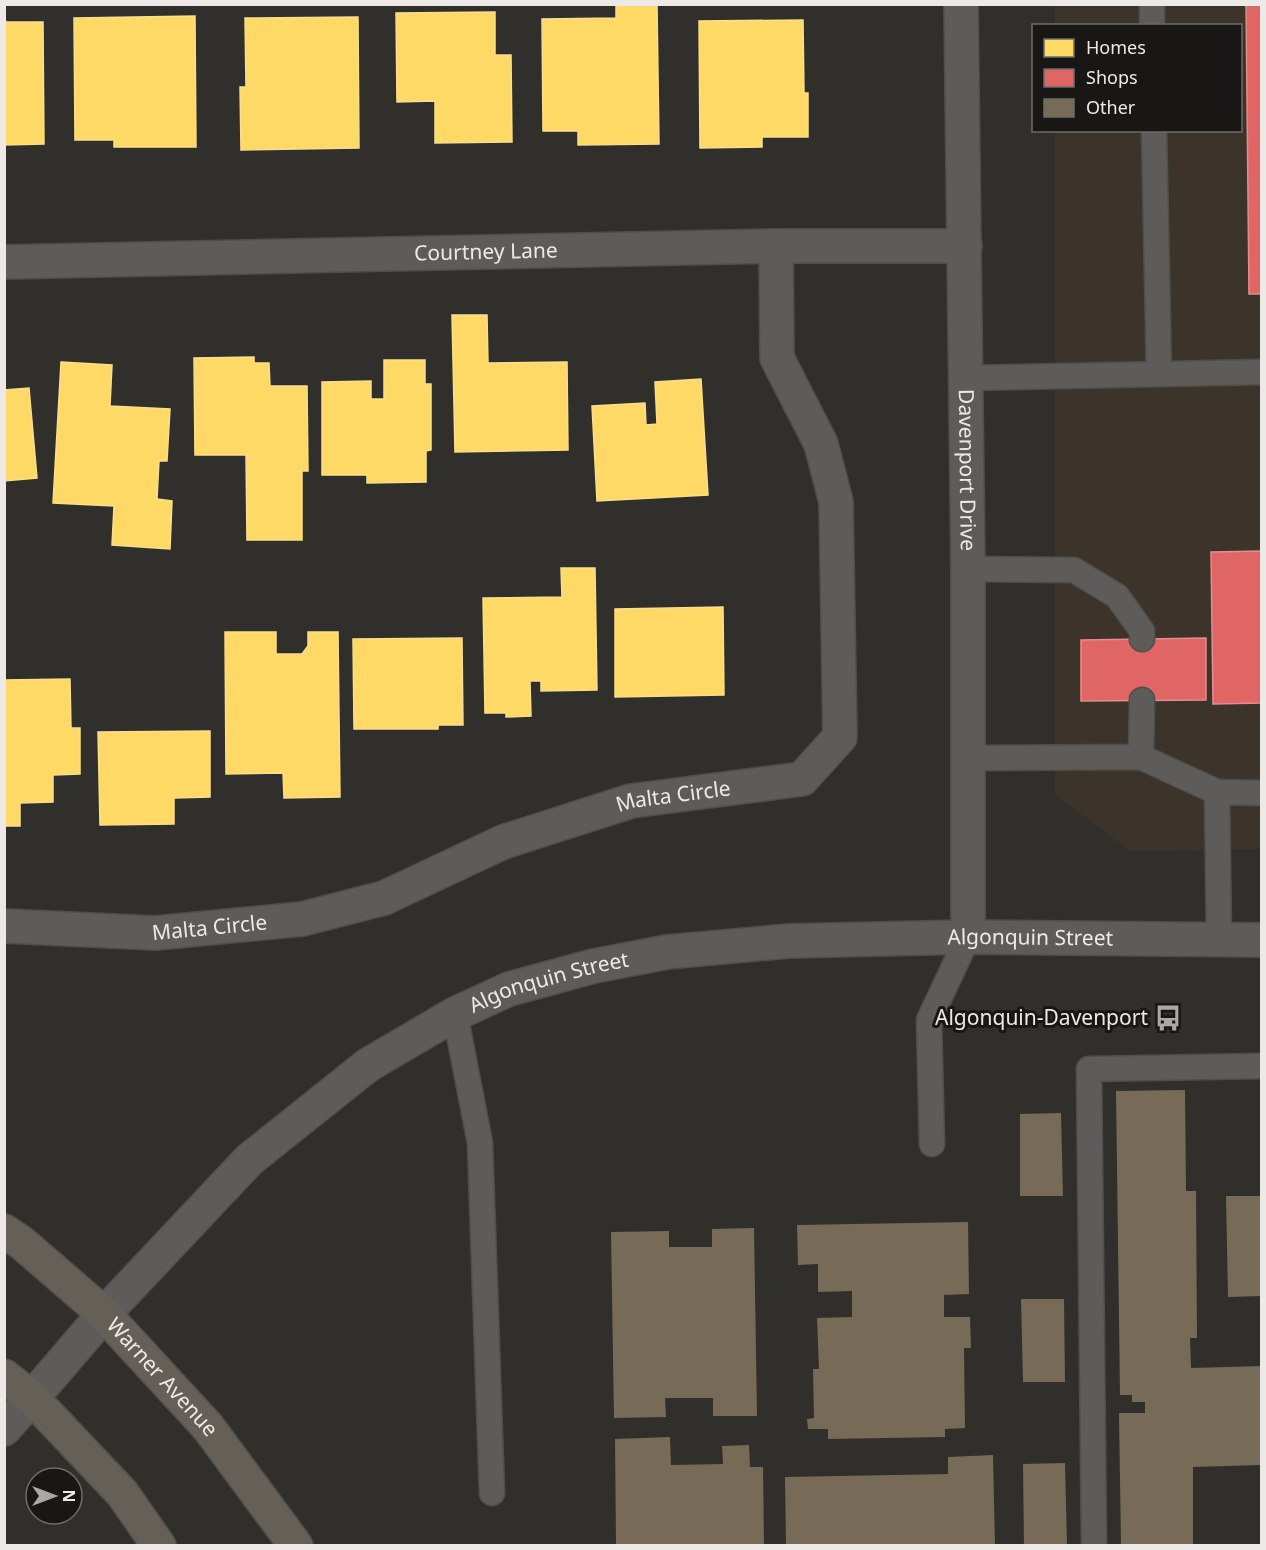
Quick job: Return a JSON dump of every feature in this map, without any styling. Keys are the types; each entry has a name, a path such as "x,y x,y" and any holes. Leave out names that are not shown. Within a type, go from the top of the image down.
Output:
{"main road":[{"name":"Warner Avenue","path":"4,1231 22,1242 104,1314 208,1427 296,1545"},
{"path":"4,1376 32,1398 122,1493 159,1545"}],"street":[{"name":"Davenport Drive","path":"961,4 968,569 968,937"},
{"name":"Courtney Lane","path":"4,262 776,246 965,246"},
{"name":"Malta Circle","path":"4,926 156,933 303,919 384,898 503,842 631,801 802,779 840,737 836,502 821,444 777,358 776,246"},
{"name":"Algonquin Street","path":"4,1429 104,1314 249,1160 368,1065 454,1014 509,989 594,966 668,952 789,941 968,937 1262,940"}],"lane":[{"path":"1152,4 1152,24"},
{"path":"1154,132 1159,374"},
{"path":"965,378 1262,372"},
{"path":"968,569 1074,570 1117,596 1142,631 1142,639"},
{"path":"1141,757 1142,700"},
{"path":"968,758 1141,757 1217,792 1262,793"},
{"path":"1217,792 1219,940"},
{"path":"932,1143 929,1020 968,937"},
{"path":"454,1014 480,1143 492,1493"},
{"path":"1094,1545 1089,1069 1262,1066"}],"shaded area":[{"path":"1055,5 1261,5 1261,849 1131,851 1055,795 1055,132 1242,132 1242,24 1055,24"}],"building: Homes":[{"path":"616,4 657,4 659,144 578,145 578,131 543,131 542,19 616,18"},
{"path":"495,12 495,55 511,55 512,142 435,143 435,101 397,102 396,13"},
{"path":"4,15 6,22 43,22 44,144 4,145"},
{"path":"195,16 196,147 114,147 114,140 75,140 74,18"},
{"path":"358,17 359,148 241,150 240,87 246,87 245,18"},
{"path":"803,20 804,93 808,93 808,137 762,137 762,147 700,148 699,21"},
{"path":"452,315 487,315 488,363 567,362 568,450 455,452"},
{"path":"254,357 254,363 269,363 270,386 307,386 308,471 302,471 302,540 247,540 246,455 195,455 194,358"},
{"path":"384,360 425,360 425,384 431,384 431,450 426,451 426,482 367,483 367,475 322,475 322,382 371,381 371,399 384,399"},
{"path":"61,362 112,365 110,406 170,409 167,461 159,461 157,499 172,501 170,549 112,545 114,506 53,503"},
{"path":"701,379 708,495 597,501 592,406 645,403 646,425 657,424 655,382"},
{"path":"29,388 37,478 4,481 4,390"},
{"path":"561,568 595,568 597,690 541,691 541,681 530,681 531,716 506,717 506,713 485,713 483,598 562,597"},
{"path":"723,607 724,695 615,697 615,609"},
{"path":"225,632 276,632 276,654 302,654 308,646 308,632 338,632 340,797 284,798 283,773 226,774"},
{"path":"462,638 463,725 438,725 438,729 354,729 353,639"},
{"path":"70,679 71,728 80,728 80,774 53,775 53,802 20,803 20,826 4,826 4,680"},
{"path":"210,731 210,797 174,798 174,824 100,825 98,732"}],"building: Shops":[{"path":"1246,4 1262,4 1262,294 1249,294"},
{"path":"1262,551 1262,703 1213,704 1211,552"},
{"path":"1206,638 1206,700 1081,701 1081,640"}],"building: Other":[{"path":"1185,1090 1186,1191 1196,1191 1197,1338 1190,1338 1191,1368 1262,1366 1262,1465 1193,1467 1193,1546 1121,1546 1119,1413 1145,1413 1145,1402 1132,1402 1132,1395 1120,1395 1116,1091"},
{"path":"1061,1113 1063,1196 1020,1196 1020,1114"},
{"path":"1226,1196 1262,1196 1262,1296 1228,1297"},
{"path":"968,1222 969,1294 944,1295 944,1317 970,1317 971,1348 964,1348 965,1428 945,1429 945,1437 828,1439 828,1429 808,1429 807,1419 814,1418 813,1369 819,1369 817,1318 852,1317 852,1291 818,1292 818,1264 798,1265 797,1225"},
{"path":"754,1228 757,1416 713,1416 713,1398 665,1398 666,1417 614,1418 611,1232 669,1231 669,1247 712,1247 712,1229"},
{"path":"1021,1299 1064,1299 1065,1382 1023,1382"},
{"path":"670,1437 671,1465 723,1464 722,1446 749,1445 750,1467 763,1467 764,1546 616,1546 615,1439"},
{"path":"993,1455 995,1546 786,1546 785,1477 948,1474 948,1457"},
{"path":"1065,1463 1067,1546 1024,1546 1023,1464"}],"place":[{"name":"Algonquin-Davenport","path":"1168,1018"}]}
